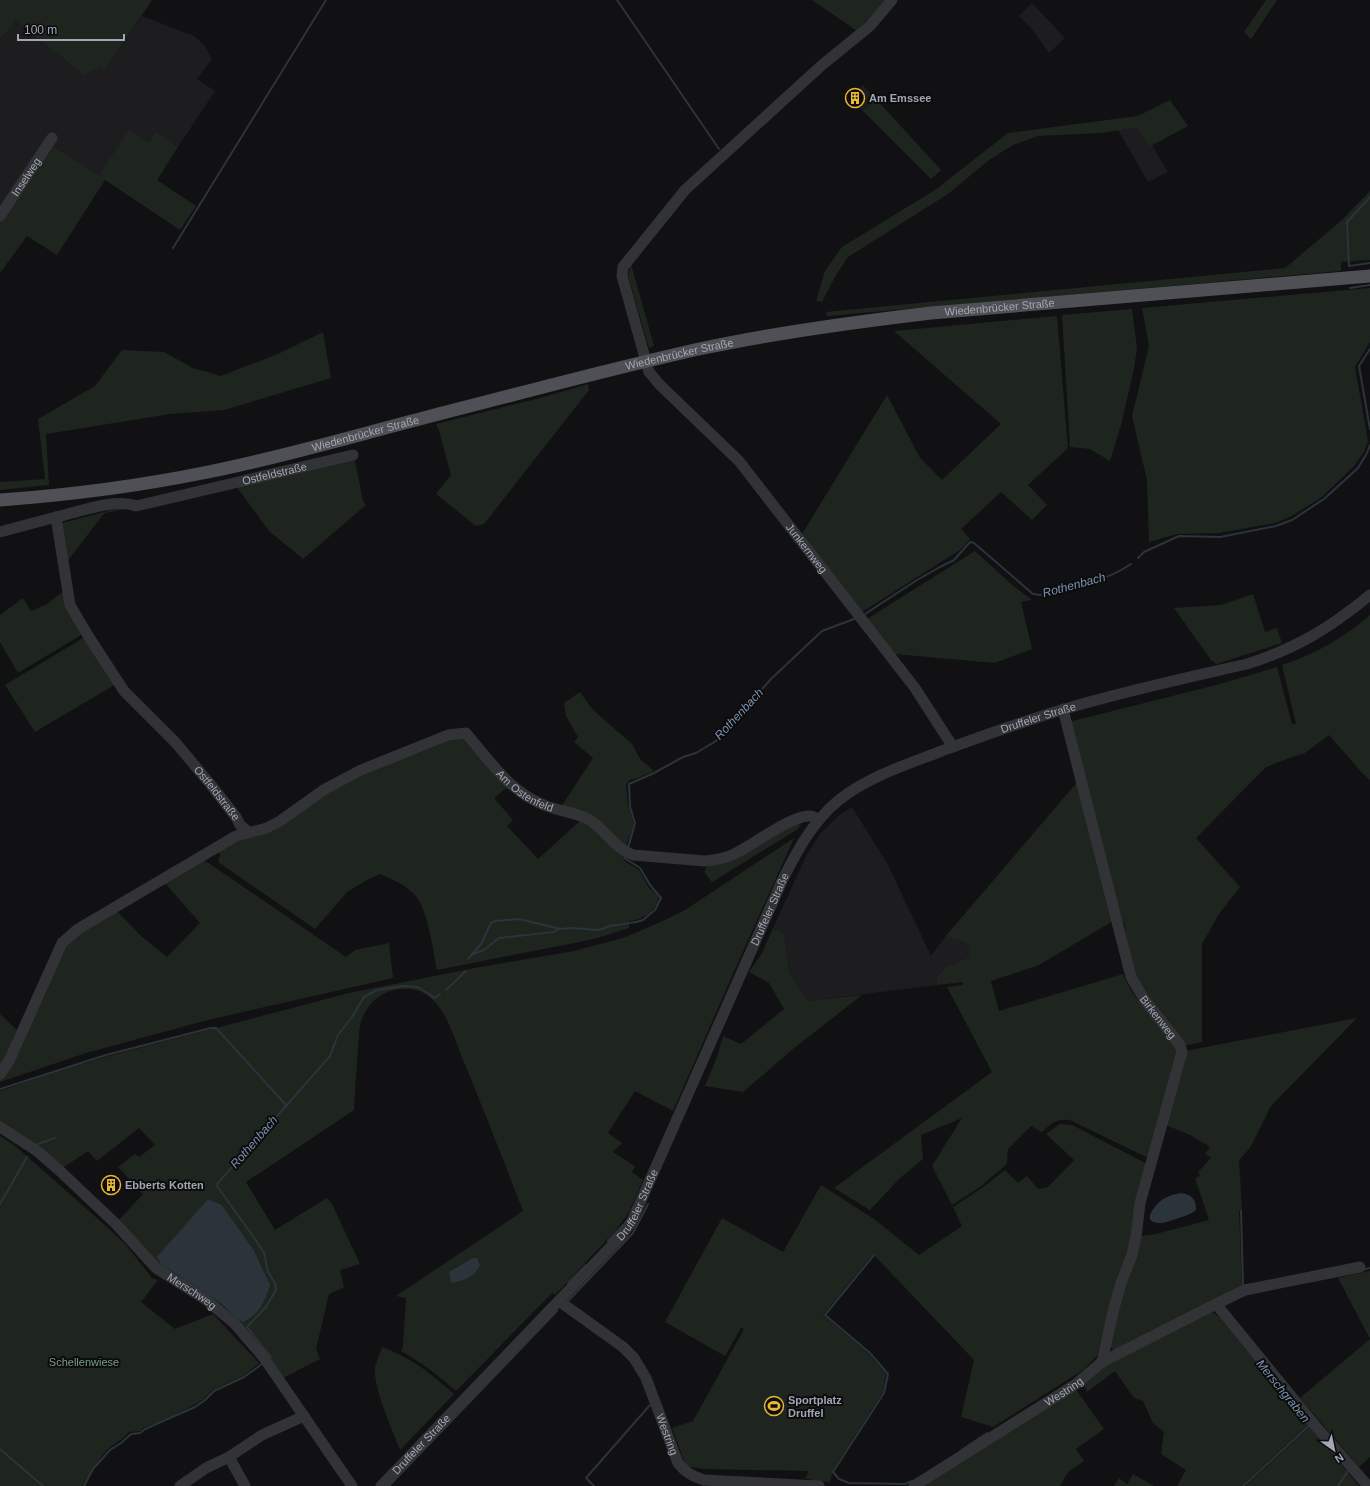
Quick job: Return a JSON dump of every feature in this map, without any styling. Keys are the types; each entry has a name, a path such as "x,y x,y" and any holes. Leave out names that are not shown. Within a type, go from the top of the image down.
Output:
{"main road":[{"name":"Wiedenbrücker Straße","path":"0,500 56,496 114,489 217,470 646,362 756,338 895,317 1370,276"}],"street":[{"path":"646,362 622,276 623,267 685,190 822,65 870,26 892,0"},
{"name":"Inselweg","path":"0,216 52,138"},
{"name":"Junkernweg","path":"646,362 649,372 660,385 739,461 915,688 953,747"},
{"name":"Ostfeldstraße","path":"0,532 114,503 126,503 136,506 353,455"},
{"name":"Ostfeldstraße","path":"56,518 70,605 87,634 124,691 176,743 211,785 244,829"},
{"name":"Druffeler Straße","path":"381,1486 622,1235 632,1221 782,881 801,844 818,820 839,800 865,782 884,774 953,747 1064,709 1247,664 1268,657 1318,634 1340,619 1370,595"},
{"name":"Birkenweg","path":"1064,709 1131,977 1144,999 1180,1045 1182,1052 1140,1203 1136,1237 1132,1255 1121,1283 1102,1362"},
{"name":"Am Ostenfeld","path":"236,836 244,829 267,828 280,821 325,790 361,770 448,735 458,733 466,733 510,784 525,795 544,805 589,820 624,851 633,855 705,861 715,860 734,854 767,834 801,817 809,816 818,820"},
{"name":"Ostfeldstraße","path":"0,1074 9,1061 62,944 78,929 236,836"},
{"name":"Merschweg","path":"0,1127 37,1151 60,1170 116,1224 156,1268 206,1299 234,1323 264,1358 352,1486"},
{"name":"Westring","path":"914,1486 1076,1384 1102,1362 1216,1304 1245,1290 1360,1266"},
{"name":"Westring","path":"559,1301 623,1347 634,1358 646,1378 678,1463 685,1472 704,1480 819,1486"},
{"path":"1216,1304 1313,1423 1368,1486"},
{"path":"1105,1348 1115,1355"},
{"path":"180,1486 206,1468 229,1457 262,1435 304,1416"},
{"path":"229,1457 245,1486"}],"shaded area":[{"path":"1032,3 1065,38 1049,53 1031,28 1019,16"},
{"path":"142,16 194,36 204,45 212,59 197,79 215,91 178,147 156,132 148,143 99,175 54,147 50,147 0,210 0,40 16,21 84,75 100,67 105,71"},
{"path":"863,85 876,99 863,111 850,97"},
{"path":"1136,128 1149,147 1152,145 1168,172 1148,182 1118,130"},
{"path":"852,807 888,865 931,956 945,937 965,942 969,948 969,957 948,966 937,976 937,985 808,1001 789,972 784,932 773,928 807,854 820,834 838,816"},
{"path":"1181,1193 1194,1200 1196,1210 1187,1215 1163,1223 1153,1222 1150,1220 1151,1212 1160,1201 1169,1196"},
{"path":"208,1199 222,1205 253,1249 270,1285 264,1301 258,1311 243,1322 219,1302 161,1264 157,1257"},
{"path":"473,1258 477,1258 480,1265 475,1273 464,1280 451,1283 449,1272"}],"green space":[{"path":"0,0 152,0 105,71 100,67 84,75 16,21 0,40"},
{"path":"812,0 887,0 857,31"},
{"path":"1266,0 1277,0 1251,39 1244,32"},
{"path":"876,99 941,170 931,179 863,111"},
{"path":"1170,100 1188,126 1149,147 1136,128 1100,133 1038,136 1013,145 989,160 948,194 848,257 836,275 822,302 816,301 825,271 842,247 935,190 1008,133 1138,116"},
{"path":"129,130 148,143 156,132 178,147 157,180 196,206 180,230 105,180 57,255 27,236 0,273 0,221 50,147 54,147 99,175"},
{"path":"1370,191 1370,260 1341,262 1341,271 827,316 826,312 1285,268 1342,220"},
{"path":"631,264 654,346 649,348 628,275"},
{"path":"1370,288 1370,342 1355,367 1368,441 1364,452 1354,466 1322,497 1290,517 1275,523 1219,533 1177,534 1149,542 1147,480 1132,416 1149,346 1142,308"},
{"path":"1132,309 1137,348 1134,369 1121,425 1110,461 1090,449 1070,447 1062,315"},
{"path":"1057,316 1068,448 1028,485 1047,505 1032,520 1001,492 961,529 970,539 960,550 862,612 802,534 887,395 920,458 942,480 1001,424 894,331"},
{"path":"323,332 331,378 224,410 170,414 46,434 49,485 0,490 0,482 45,479 38,419 95,386 122,350 164,352 193,368 221,376 280,353"},
{"path":"588,384 589,390 484,524 476,526 436,494 451,475 436,424 544,397"},
{"path":"354,456 363,501 366,505 303,559 269,531 236,486"},
{"path":"124,507 125,509 105,513 66,563 62,523"},
{"path":"975,551 1011,584 1032,600 1021,602 1032,649 995,663 894,654 867,619"},
{"path":"64,591 81,635 18,673 0,642 0,615 23,598 31,611 47,604"},
{"path":"1253,594 1265,632 1277,628 1282,643 1216,664 1211,660 1174,608 1221,605"},
{"path":"1370,615 1370,780 1329,735 1305,753 1266,767 1196,838 1240,887 1219,914 1202,944 1202,1042 1184,1046 1134,976 1124,923 1119,917 1069,722 1220,684 1277,667 1292,724 1296,724 1282,665 1306,656 1329,644 1350,631"},
{"path":"83,638 116,684 35,732 5,685"},
{"path":"580,692 593,710 632,744 640,759 654,771 635,779 631,779 626,784 628,806 634,824 625,849 561,807 593,758 574,742 578,737 566,716 564,703"},
{"path":"464,737 509,786 494,798 513,820 507,826 538,859 581,820 589,823 622,854 622,857 626,862 639,870 649,888 658,896 655,907 652,911 644,917 629,921 629,928 594,939 437,970 427,920 420,902 411,891 394,880 380,874 347,892 315,929 218,862 220,855 218,850 237,839 272,832 328,792 372,768 449,738"},
{"path":"1079,780 1113,921 1039,965 991,981 999,1011 1123,974 1131,991 1166,1032 1179,1051 1150,1154 1146,1157 1070,1120 1054,1122 1042,1132 1031,1126 1008,1149 1007,1164 980,1187 952,1205 932,1166 962,1118 921,1135 923,1159 899,1179 870,1210 834,1188 992,1072 947,987 963,985 963,982 937,985 937,976 948,966 969,957 969,948 965,942 945,937"},
{"path":"802,822 798,829 712,882 704,872 709,863"},
{"path":"794,838 673,1111 635,1091 608,1133 622,1143 613,1152 635,1166 632,1172 643,1180 629,1212 616,1230 555,1295 552,1293 456,1391 430,1370 401,1351 403,1346 406,1298 396,1296 523,1211 451,1029 439,1006 424,993 410,989 399,989 385,993 373,1002 366,1010 362,1018 360,1028 354,1110 246,1182 275,1230 327,1198 332,1204 360,1264 340,1270 344,1287 329,1294 316,1349 320,1359 283,1378 271,1360 156,1265 117,1222 143,1194 118,1167 135,1154 139,1157 155,1145 139,1128 97,1161 88,1151 61,1169 34,1146 54,1138 32,1145 0,1122 0,1091 43,1076 105,1057 349,993 475,968 574,951 626,937 685,910","holes":["208,1199 222,1205 253,1249 237,1320 211,1296 162,1264"]},
{"path":"201,860 207,862 346,957 355,950 389,943 393,978 208,1020 86,1053 0,1082 0,1078 67,943 116,910 141,936 167,957 200,923 164,882"},
{"path":"773,928 784,932 789,972 808,1001 862,995 793,1049 743,1092 705,1086 718,1054 723,1036 741,1044 784,1009 769,983 749,972 762,953"},
{"path":"0,1014 17,1030 6,1057 0,1065"},
{"path":"1357,1018 1271,1106 1250,1148 1239,1160 1242,1210 1239,1211 1242,1288 1114,1351 1109,1345 1138,1236 1156,1234 1209,1220 1195,1178 1200,1176 1198,1172 1211,1158 1205,1154 1210,1147 1190,1135 1166,1125 1185,1062 1185,1051"},
{"path":"1060,1124 1072,1125 1147,1164 1132,1240 1109,1310 1097,1356 1083,1370 993,1427 961,1417 974,1360 873,1254 823,1315 868,1353 886,1374 883,1392 833,1470 830,1482 816,1481 805,1478 809,1471 705,1469 686,1466 672,1428 693,1421 744,1329 741,1328 725,1356 665,1322 722,1218 783,1252 821,1185 874,1219 919,1255 962,1226 953,1207 982,1188 1005,1170 1018,1183 1027,1176 1038,1189 1048,1187 1074,1160 1046,1134"},
{"name":"Schellenwiese","path":"0,1136 14,1145 108,1228 126,1245 152,1278 158,1280 141,1302 175,1329 213,1314 259,1363 243,1376 212,1390 204,1399 192,1406 143,1428 140,1431 129,1432 107,1450 82,1486 0,1486"},
{"path":"1370,1271 1370,1339 1338,1278"},
{"path":"1212,1312 1219,1317 1308,1425 1241,1486 1177,1486 1186,1470 1161,1454 1164,1432 1153,1423 1143,1401 1134,1398 1115,1371 1087,1392 1084,1385 1087,1380 1100,1369"},
{"path":"1370,1339 1370,1457 1359,1467 1300,1398"},
{"path":"382,1347 412,1361 437,1379 454,1394 400,1450 380,1398 375,1376 375,1368"},
{"path":"1073,1389 1077,1391 1104,1429 1076,1449 1084,1461 1068,1472 1060,1486 921,1486"},
{"path":"1310,1427 1359,1486 1245,1486"},
{"path":"1133,1474 1154,1486 1114,1486 1119,1478 1127,1484"}],"waterway":[{"path":"173,248 326,0"},
{"path":"617,0 719,149"},
{"name":"Rothenbach","path":"1370,197 1347,222 1349,266 1370,263"},
{"name":"Rothenbach","path":"1350,288 1370,285"},
{"name":"Rothenbach","path":"1370,349 1359,366 1370,429"},
{"name":"Rothenbach","path":"1138,558 1144,552 1179,536 1220,537 1276,526 1292,520 1324,499 1358,468 1370,445"},
{"name":"Rothenbach","path":"865,614 917,580 954,560 970,542 974,543 1033,594 1040,595 1099,580 1131,564"},
{"name":"Rothenbach","path":"628,848 635,823 630,807 629,784 654,773 683,757 696,753 716,741 771,679 822,631 854,619"},
{"name":"Rothenbach","path":"468,959 481,944 491,923 495,921 519,919 560,929 571,928 599,930 610,926 643,920 655,910 661,898 650,885 640,868 624,857"},
{"name":"Rothenbach","path":"473,954 484,950 499,938 554,932 559,929"},
{"name":"Rothenbach","path":"446,990 466,971"},
{"name":"Rothenbach","path":"271,1357 247,1327 266,1307 276,1290 275,1283 268,1272 264,1253 217,1186 218,1183 330,1056 338,1035 352,1017 364,997 377,990 403,986 418,987 435,998 440,994"},
{"path":"0,1089 106,1055 216,1028 286,1105"},
{"path":"35,1145 55,1138"},
{"path":"0,1204 27,1157"},
{"path":"569,1300 633,1233 648,1204"},
{"path":"1241,1211 1243,1286"},
{"path":"608,1241 623,1225"},
{"path":"874,1255 825,1315 870,1353 888,1374 884,1393 833,1472 839,1479 849,1483 905,1484 912,1481"},
{"path":"568,1283 586,1265"},
{"name":"Merschgraben","path":"1362,1270 1370,1268"},
{"path":"389,1486 557,1311"},
{"name":"Rothenbach","path":"84,1486 93,1469 110,1450 131,1434 140,1433 145,1429 195,1407 214,1391 244,1377 262,1364"},
{"path":"594,1486 586,1478 650,1405"},
{"path":"1243,1486 1310,1425"},
{"path":"960,1451 987,1433"},
{"path":"0,1449 43,1486"},
{"path":"1338,1486 1348,1471"}],"place":[{"name":"Am Emssee","path":"855,98"},
{"name":"Ebberts Kotten","path":"111,1185"},
{"name":"Sportplatz Druffel","path":"774,1406"}]}
